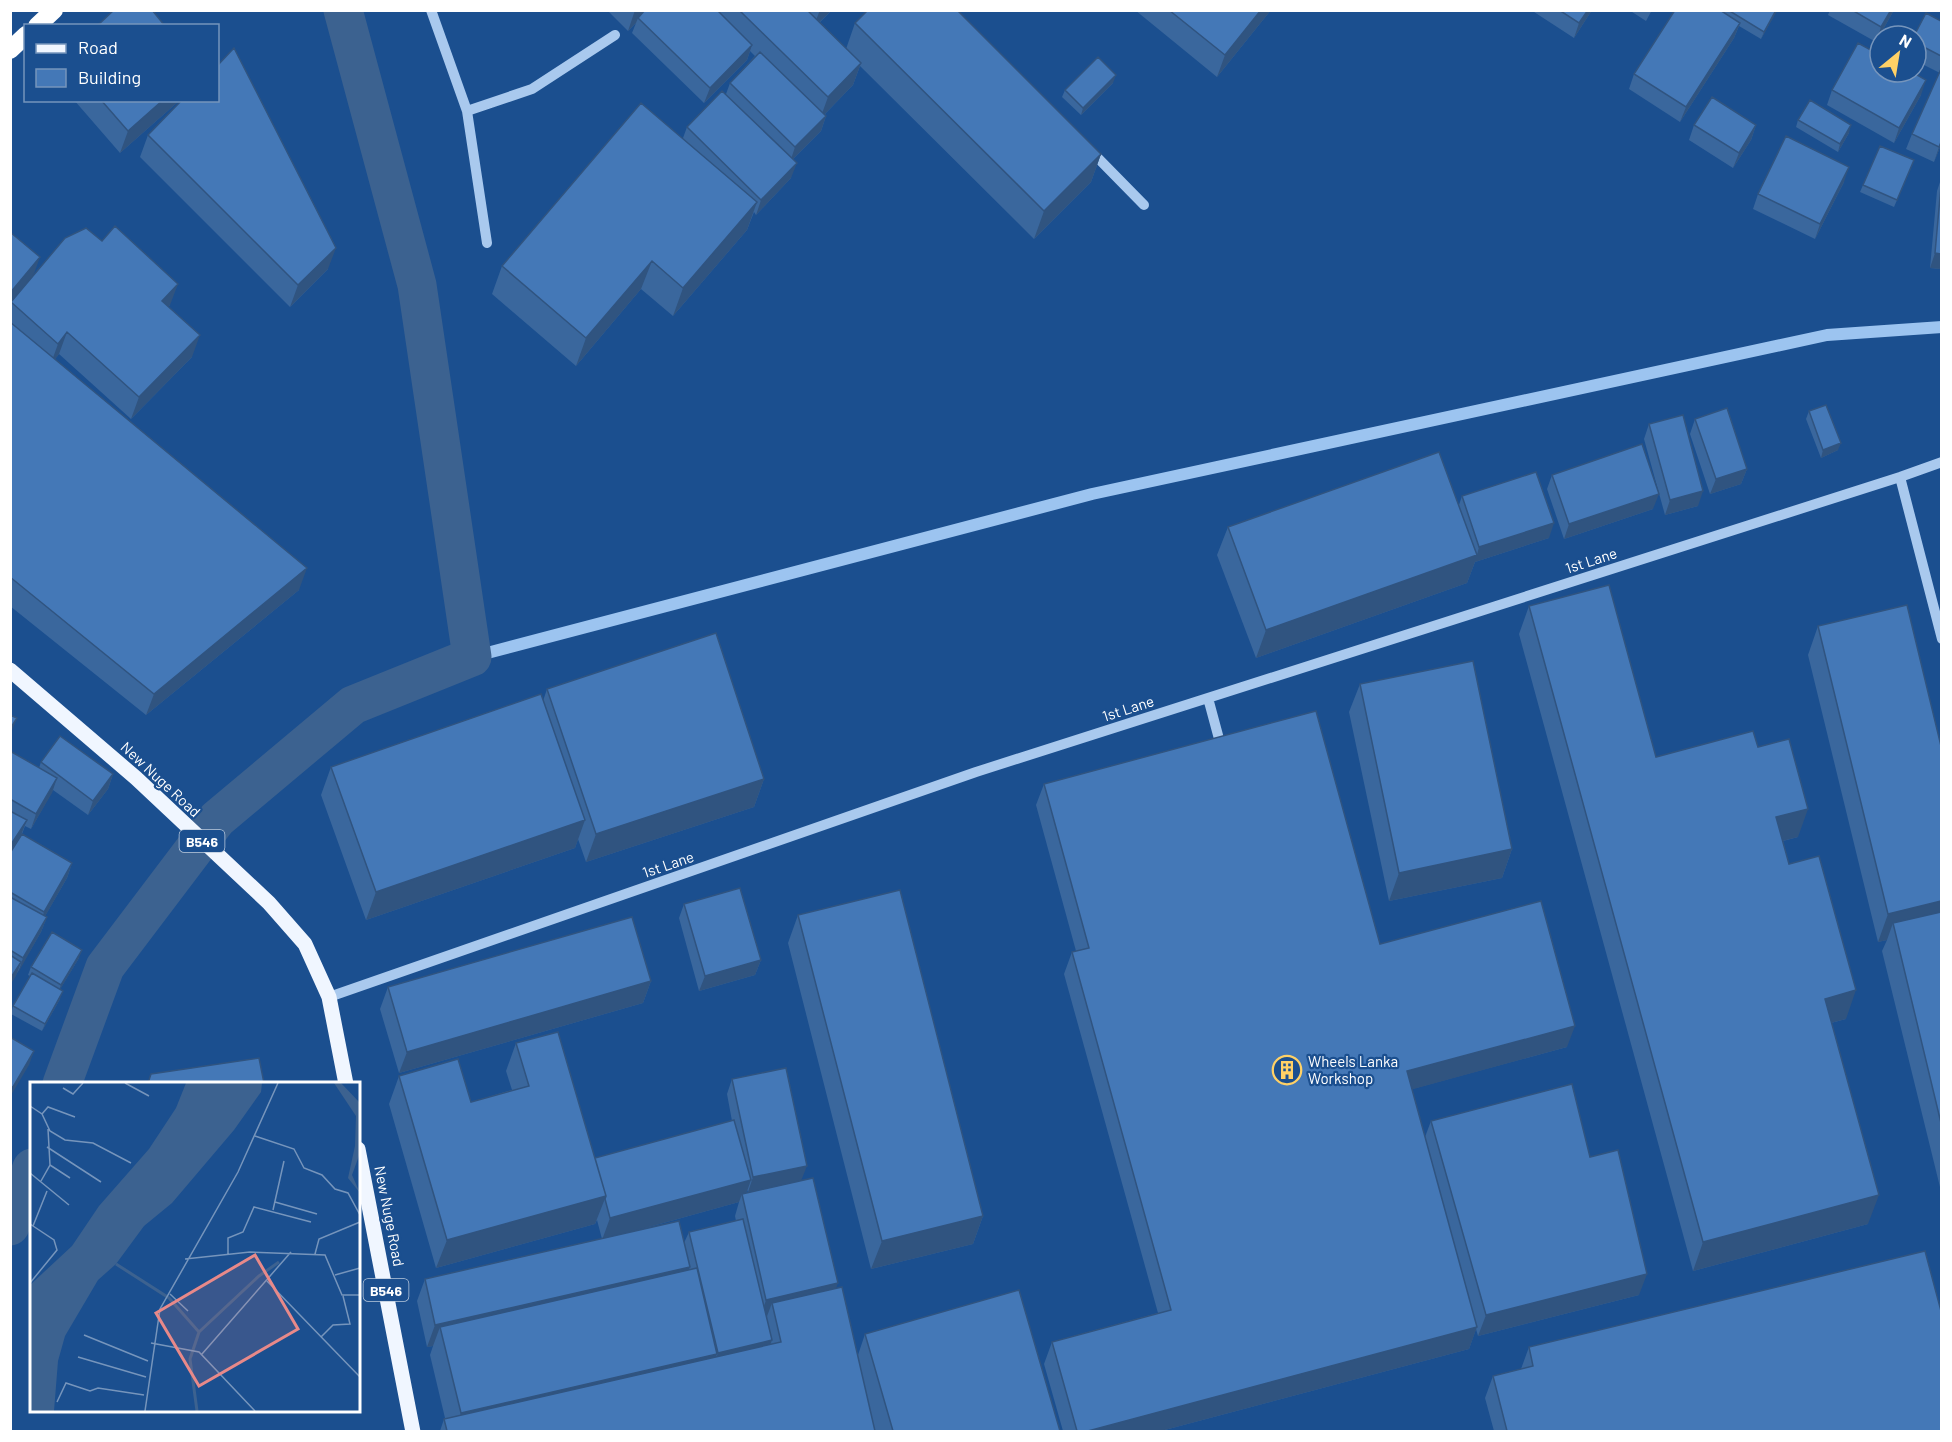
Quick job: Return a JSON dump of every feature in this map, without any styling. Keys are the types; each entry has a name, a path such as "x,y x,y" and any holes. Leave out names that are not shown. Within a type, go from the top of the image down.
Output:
{"highway":[{"path":"39,24 54,10"},
{"path":"10,50 24,37"}],"main road":[{"name":"New Nuge Road","path":"10,670 136,778 269,903 305,944 329,997 346,1082"},
{"name":"New Nuge Road","path":"360,1159 413,1431"}],"street":[{"path":"431,10 467,111 487,243"},
{"path":"467,111 532,89 615,35"},
{"path":"1087,147 1144,205"},
{"name":"1st Lane","path":"329,997 976,772 1941,462"},
{"path":"1900,477 1941,639"},
{"path":"1208,698 1223,756"}],"building":[{"path":"114,10 152,10 163,24 99,24"},
{"path":"645,10 717,10 752,45 710,88 638,18"},
{"path":"739,10 807,10 861,63 828,97"},
{"path":"868,10 957,10 1101,154 1044,211 855,23"},
{"path":"1169,10 1261,10 1225,55"},
{"path":"1559,10 1588,10 1579,23"},
{"path":"1675,10 1720,10 1740,23 1686,107 1634,74"},
{"path":"1728,10 1776,10 1764,32"},
{"path":"1852,10 1891,10 1883,24 1876,24"},
{"path":"1926,13 1941,21 1941,56 1928,49 1928,24 1920,24"},
{"path":"1858,43 1868,48 1868,84 1924,84 1899,128 1832,90"},
{"path":"234,48 336,248 298,285 148,135 180,102 219,102 219,64"},
{"path":"760,52 826,116 795,147 730,83"},
{"path":"1098,57 1116,75 1083,108 1065,90"},
{"path":"1941,69 1941,142 1939,147 1912,134"},
{"path":"722,91 797,163 761,200 687,127"},
{"path":"1712,97 1756,125 1739,153 1694,125"},
{"path":"1810,100 1851,125 1840,144 1798,120"},
{"path":"103,102 161,102 128,131"},
{"path":"641,103 757,202 683,288 652,261 586,338 502,266"},
{"path":"1786,136 1849,167 1820,224 1758,194"},
{"path":"1880,146 1914,160 1897,200 1863,185"},
{"path":"1941,186 1941,254 1935,253"},
{"path":"115,226 178,284 162,301 200,335 139,397 67,332 58,344 11,302 65,238 86,228 102,241"},
{"path":"10,232 40,257 10,293"},
{"path":"10,322 307,568 154,694 10,577"},
{"path":"1826,405 1841,443 1823,450 1809,411"},
{"path":"1727,408 1747,469 1716,479 1695,419"},
{"path":"1683,415 1703,491 1670,500 1649,424"},
{"path":"1642,444 1659,494 1569,524 1552,475"},
{"path":"1439,452 1477,555 1266,630 1228,527"},
{"path":"1536,472 1554,523 1479,547 1462,496"},
{"path":"1609,585 1656,757 1753,731 1758,747 1789,739 1808,809 1776,817 1789,864 1819,856 1856,990 1825,999 1879,1195 1703,1242 1529,606"},
{"path":"1907,605 1941,746 1941,901 1888,914 1818,626"},
{"path":"716,633 764,779 596,834 547,689"},
{"path":"1473,661 1512,849 1399,873 1360,684"},
{"path":"541,694 585,820 376,892 331,767"},
{"name":"Wheels Lanka Workshop","path":"1316,711 1380,944 1541,901 1575,1026 1407,1071 1477,1327 1088,1431 1077,1431 1052,1342 1171,1310 1072,952 1089,948 1044,784"},
{"path":"10,715 17,718 10,729"},
{"path":"60,736 113,774 93,801 41,762"},
{"path":"10,751 57,778 36,814 10,799"},
{"path":"10,811 27,820 10,846"},
{"path":"22,834 72,863 44,912 10,892 10,853"},
{"path":"740,888 761,960 705,976 684,904"},
{"path":"900,890 983,1216 882,1241 798,915"},
{"path":"10,897 47,917 23,958 10,950"},
{"path":"1941,912 1941,1123 1893,923"},
{"path":"632,917 651,981 407,1052 388,987"},
{"path":"52,932 82,950 61,985 31,967"},
{"path":"10,955 21,962 10,979"},
{"path":"32,973 63,991 45,1024 13,1006"},
{"path":"558,1032 606,1196 447,1240 399,1076 458,1059 471,1102 529,1086 516,1043"},
{"path":"10,1037 34,1051 13,1087 10,1086"},
{"path":"259,1058 264,1082 148,1082 151,1074"},
{"path":"786,1068 807,1166 753,1177 732,1079"},
{"path":"1572,1084 1590,1157 1618,1150 1647,1274 1486,1315 1431,1121"},
{"path":"734,1120 751,1180 610,1218 595,1158"},
{"path":"813,1178 838,1283 766,1300 742,1194"},
{"path":"743,1219 772,1340 718,1353 689,1232"},
{"path":"679,1221 690,1267 435,1325 425,1279"},
{"path":"1925,1251 1941,1311 1941,1431 1507,1431 1493,1376 1533,1366 1529,1347"},
{"path":"697,1268 717,1354 461,1413 440,1327"},
{"path":"842,1287 875,1431 447,1431 444,1419 781,1342 772,1303"},
{"path":"1019,1290 1060,1431 893,1431 865,1334"}],"waterway":[{"path":"63,1082 105,967 217,819 353,705 472,657 417,285 343,10"},
{"path":"472,657 1092,494 1827,335 1942,327"},
{"path":"10,1226 30,1173"}],"place":[{"name":"Wheels Lanka Workshop","path":"1287,1070"}]}
